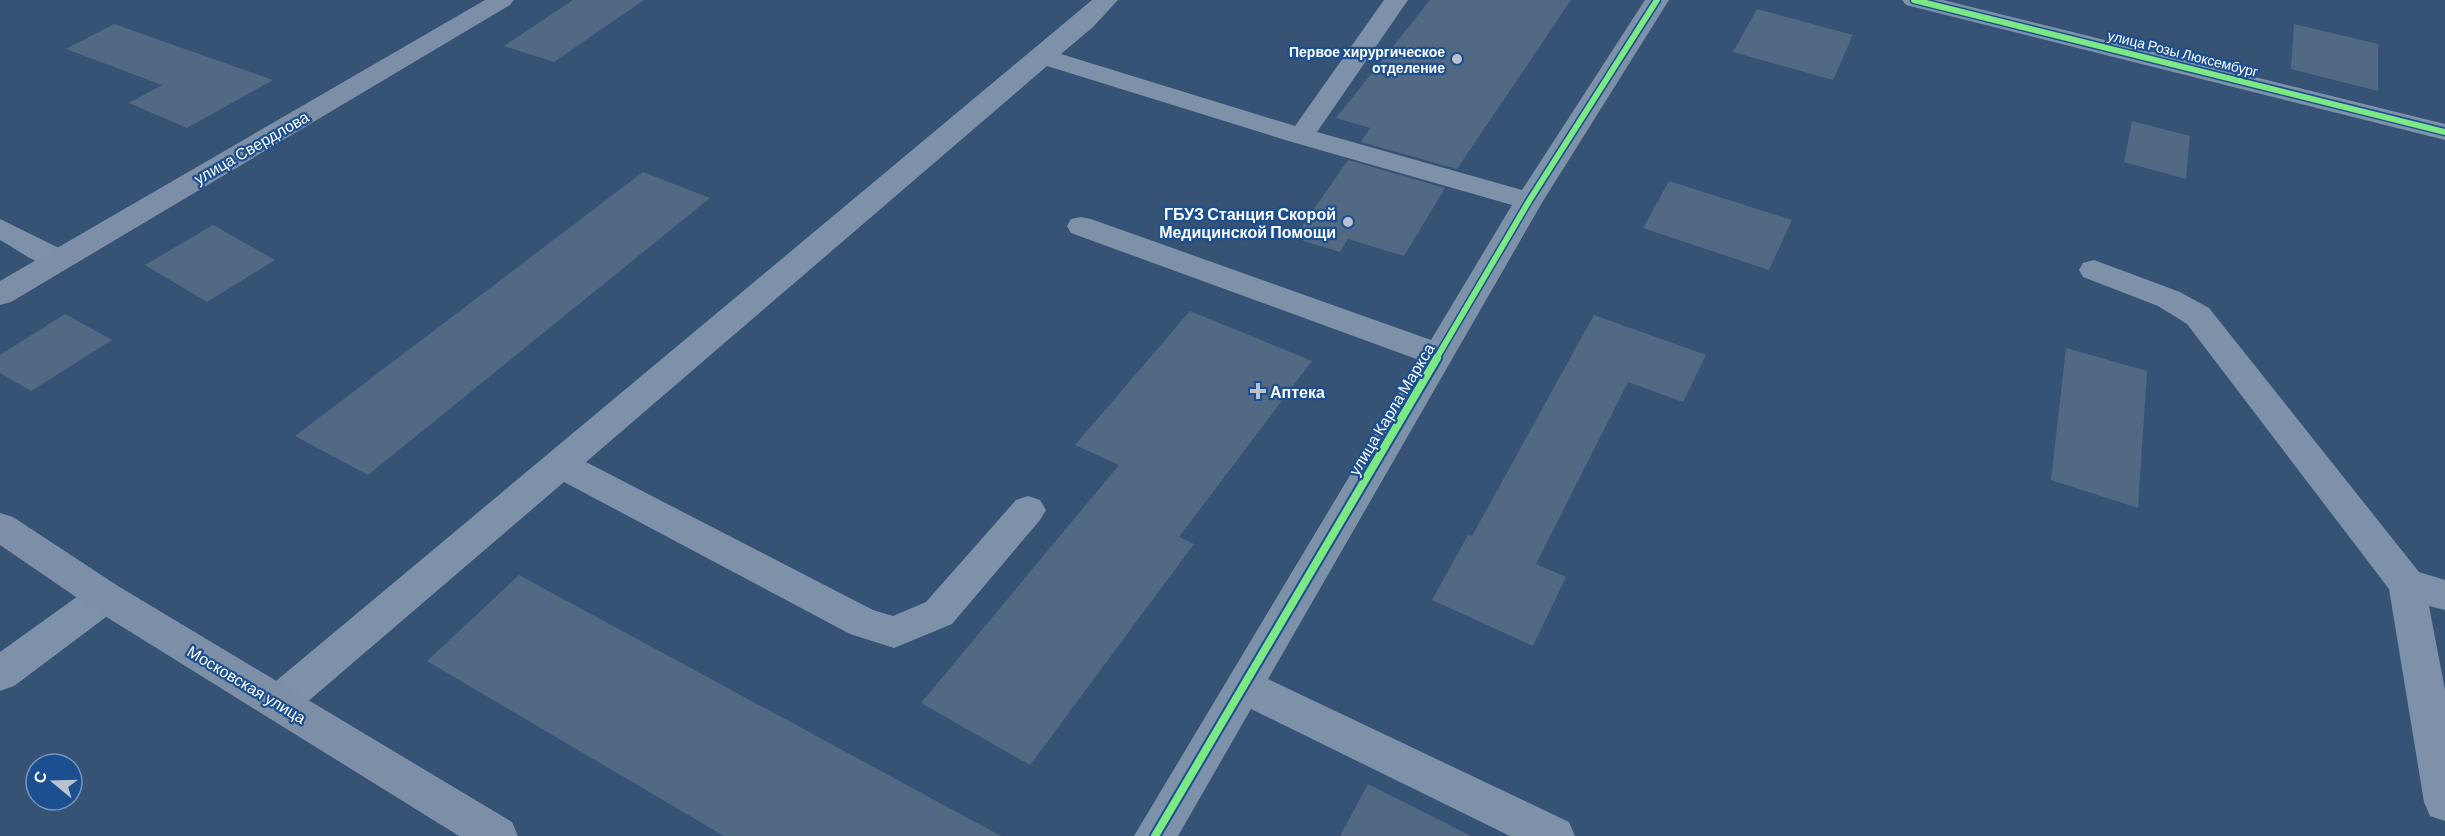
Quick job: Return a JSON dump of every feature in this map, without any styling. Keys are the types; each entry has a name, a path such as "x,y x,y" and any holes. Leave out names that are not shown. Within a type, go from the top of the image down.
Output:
{"main road":[{"name":"улица Свердлова","path":"0,295 502,0"},
{"name":"Московская улица","path":"0,527 105,597 497,836"}],"street":[{"path":"278,703 1044,57 1106,0"},
{"path":"1301,136 1396,0"},
{"name":"улица Карла Маркса","path":"1155,836 1529,201 1657,0"},
{"name":"улица Розы Люксембург","path":"1914,0 2445,132"},
{"path":"1044,57 1301,136 1529,201"},
{"path":"1081,226 1439,355"},
{"path":"0,228 59,260"},
{"path":"2094,270 2169,299 2198,316 2407,584 2445,802"},
{"path":"560,464 863,623 894,632 939,613 1028,510"},
{"path":"2407,584 2445,595"},
{"path":"0,674 105,597"},
{"path":"1243,687 1554,836"}],"building":[{"path":"573,0 644,0 554,62 504,46"},
{"name":"Первое хирургическое отделение","path":"1430,0 1571,0 1457,169 1361,142 1370,128 1336,118"},
{"path":"1757,9 1853,35 1833,80 1733,52"},
{"path":"114,24 273,80 187,128 129,103 162,85 66,49"},
{"path":"2294,24 2378,44 2378,91 2291,69"},
{"path":"2132,121 2190,136 2186,179 2124,162"},
{"name":"ГБУЗ Станция Скорой Медицинской Помощи","path":"1348,160 1445,188 1404,256 1348,239 1340,252 1294,238"},
{"path":"643,172 710,198 368,475 295,436"},
{"path":"1669,181 1792,220 1769,270 1643,228"},
{"path":"213,225 275,260 207,302 145,265"},
{"path":"1190,311 1312,361 1179,537 1194,544 1030,765 921,703 1119,465 1075,445"},
{"path":"65,314 112,340 31,391 0,373 0,355"},
{"path":"1594,315 1706,355 1683,402 1628,382 1536,564 1566,577 1533,646 1432,600 1468,535 1472,536"},
{"path":"2066,348 2147,371 2138,508 2051,480"},
{"path":"519,575 1001,836 724,836 427,661"},
{"path":"1368,784 1471,836 1340,836"}],"cycle path":[{"path":"1155,836 1529,201 1657,0"},
{"path":"1914,0 2445,132"}],"place":[{"name":"Первое хирургическое отделение","path":"1457,59"},
{"name":"ГБУЗ Станция Скорой Медицинской Помощи","path":"1348,222"},
{"name":"Аптека","path":"1258,391"}]}
